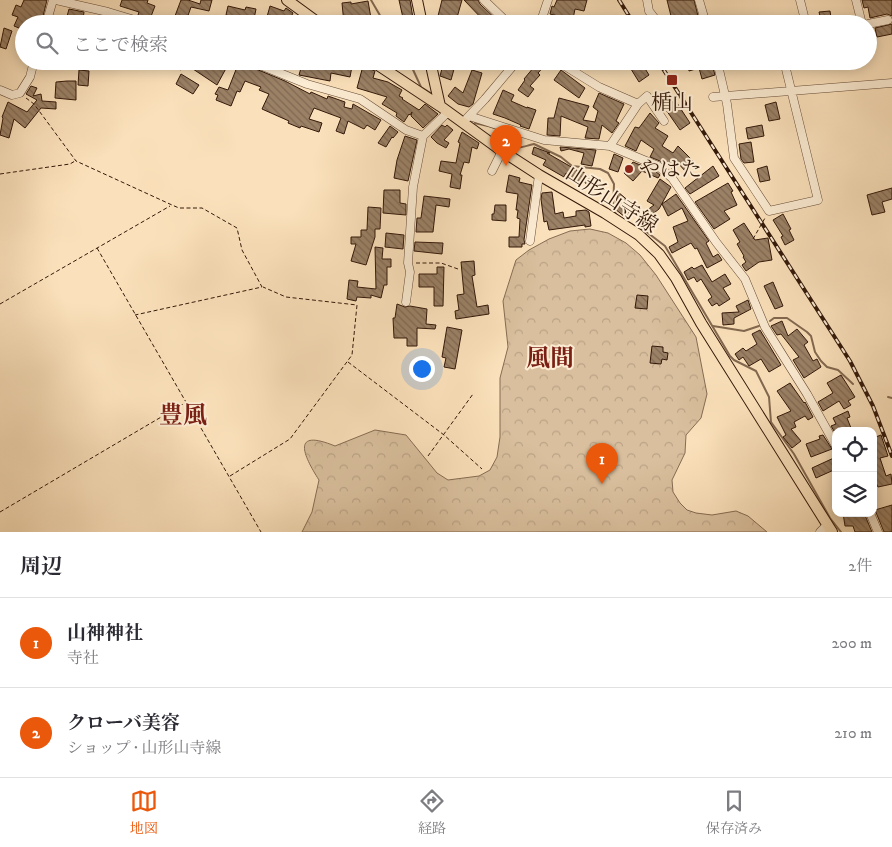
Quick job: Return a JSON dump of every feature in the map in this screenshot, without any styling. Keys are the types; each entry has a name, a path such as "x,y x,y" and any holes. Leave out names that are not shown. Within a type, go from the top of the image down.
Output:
{"main road":[{"path":"287,0 308,15"},
{"path":"417,0 420,15"},
{"name":"山形山寺線","path":"385,70 444,110 466,119 502,151 639,235 659,254 676,278 701,323 826,530"},
{"path":"433,70 444,110"}],"street":[{"path":"49,15 54,0 74,2 118,15"},
{"path":"484,0 500,15"},
{"path":"543,15 548,0"},
{"path":"647,0 649,11 652,15"},
{"path":"699,0 703,15"},
{"path":"800,0 804,15"},
{"path":"856,0 860,15"},
{"path":"877,22 888,20"},
{"path":"0,90 12,95 20,93 30,77 32,70"},
{"path":"272,70 307,84 360,99 406,130 423,136"},
{"path":"509,70 466,119 544,140 610,146 658,166 672,178 708,231 745,280 765,326 808,394 832,439"},
{"path":"572,70 599,87 638,104"},
{"path":"720,70 726,96 734,158 769,211 818,200 786,70"},
{"path":"713,97 892,83"},
{"path":"610,146 638,104 646,96 664,121"},
{"path":"406,302 410,272 408,263 413,187 423,136 444,110"},
{"path":"492,171 502,151"},
{"path":"530,241 539,175"},
{"path":"872,517 878,532"}],"path":[{"path":"20,93 34,104 76,161 179,208 202,208 237,228 242,250 262,287"},
{"path":"0,174 70,164 76,161"},
{"path":"0,304 172,205"},
{"path":"753,239 769,211"},
{"path":"96,248 261,532"},
{"path":"408,263 441,263 458,269"},
{"path":"135,315 262,287 286,297 356,305 352,355 348,361 290,439 229,477"},
{"path":"348,361 444,435 482,469"},
{"path":"428,456 473,394"},
{"path":"0,512 186,402"}],"green space":[{"path":"590,229 608,233 626,243 640,255 656,275 696,337 707,394 701,418 686,435 685,453 672,480 673,492 687,510 712,515 736,511 748,516 767,532 302,532 312,512 319,480 305,454 304,447 306,442 312,440 335,446 375,430 406,435 437,473 448,480 479,476 490,470 497,457 500,437 500,378 508,347 503,301 516,260 549,239 570,231"}],"building":[{"path":"24,0 47,0 43,15 12,15 16,5 21,7"},
{"path":"122,0 148,0 147,3 155,6 152,15 138,15 139,12 120,6"},
{"path":"181,0 200,4 201,0 212,0 209,11 191,7 188,15 175,15"},
{"path":"399,0 410,0 412,15 402,15"},
{"path":"442,0 462,0 458,15 438,15"},
{"path":"464,0 478,0 492,15 478,15"},
{"path":"557,0 587,0 584,11 575,9 574,15 550,14 552,6 554,7"},
{"path":"667,0 694,0 698,15 671,15"},
{"path":"862,0 892,0 892,16 887,14 877,16 869,15 868,7 864,8"},
{"path":"368,1 370,15 343,15 342,3 351,2 351,4"},
{"path":"228,6 245,10 246,7 256,9 255,15 226,15"},
{"path":"270,6 284,11 286,8 293,13 292,15 268,15"},
{"path":"69,9 84,12 84,15 67,15"},
{"path":"830,11 831,15 820,15 819,12"},
{"path":"892,24 892,34 877,37 877,28"},
{"path":"4,28 12,31 6,49 0,47"},
{"path":"79,70 89,71 88,86 78,85"},
{"path":"194,70 225,70 217,85"},
{"path":"236,70 258,70 310,94 311,92 327,99 328,96 345,102 344,107 352,109 353,104 381,120 375,130 367,125 364,129 348,121 344,134 336,131 341,118 314,108 309,119 322,123 319,132 301,126 300,128 262,109 269,94 259,90 261,87 245,81 240,92 237,91 231,106 216,100 218,95 215,94 219,87 228,90"},
{"path":"300,70 351,70 350,77 331,73 330,81 299,75"},
{"path":"362,70 373,70 375,71 373,78 388,82 402,90 399,96 402,99 419,110 425,104 438,114 423,128 411,116 412,112 404,122 396,116 397,113 382,104 387,97 357,88"},
{"path":"442,70 454,70 451,80 440,76"},
{"path":"472,70 482,73 473,104 469,107 458,104 448,96 455,87 463,93"},
{"path":"532,70 541,70 538,73 540,75 530,86 534,89 528,97 518,90"},
{"path":"561,70 585,88 579,98 554,80"},
{"path":"632,70 646,70 649,75 639,82"},
{"path":"700,70 714,70 715,75 702,79"},
{"path":"181,74 199,85 193,94 176,84"},
{"path":"76,81 76,100 55,98 56,82"},
{"path":"31,86 37,88 33,96 41,94 42,101 56,102 56,109 41,108 25,128 14,119 9,138 0,135 2,117 8,102 27,112 37,100 26,94"},
{"path":"503,90 514,95 511,101 536,110 529,129 493,114"},
{"path":"599,93 624,104 616,121 619,123 612,133 602,125 599,139 585,138 588,127 561,116 560,136 547,135 548,118 554,118 559,98 589,106 583,120 595,122 598,111 593,107"},
{"path":"675,100 690,123 680,130 664,107"},
{"path":"776,102 780,119 769,121 765,105"},
{"path":"650,113 659,123 655,128 668,136 662,146 673,153 678,146 695,163 686,172 677,162 673,169 665,163 650,157 654,149 641,140 636,151 625,146 635,127 639,128"},
{"path":"442,125 445,127 447,125 453,130 444,140 449,143 446,148 431,137"},
{"path":"762,125 764,136 748,139 746,128"},
{"path":"390,126 398,132 392,137 386,147 378,143"},
{"path":"462,132 479,143 477,149 472,147 469,163 464,162 460,175 462,175 460,189 450,187 452,174 439,171 441,161 456,163 460,143 458,142"},
{"path":"405,136 417,140 408,181 394,178 397,160"},
{"path":"751,142 754,162 744,163 741,159 739,144"},
{"path":"534,147 550,153 547,153 589,176 587,178 591,180 588,185 584,182 582,184 566,173 564,177 543,165 546,160 532,154"},
{"path":"560,147 596,150 592,166 581,164 584,153 569,149 561,151"},
{"path":"614,154 623,158 618,172 609,169"},
{"path":"633,162 660,175 658,178 642,171 633,181 624,173"},
{"path":"713,166 719,176 690,194 685,188"},
{"path":"767,166 770,180 760,182 757,169"},
{"path":"509,175 520,178 519,182 532,185 525,244 522,244 522,247 509,247 509,237 519,237 520,219 517,218 518,210 516,210 518,194 506,192"},
{"path":"660,179 671,187 659,209 650,216 646,211 654,205 647,201"},
{"path":"728,183 733,191 731,192 737,205 724,211 730,219 714,229 695,202"},
{"path":"892,188 892,199 882,202 885,212 872,215 867,195"},
{"path":"384,190 400,190 400,203 406,204 406,215 383,213"},
{"path":"552,192 555,214 563,212 564,218 576,216 576,211 586,210 589,212 591,226 585,227 585,225 549,230 547,221 544,222 541,199 542,193"},
{"path":"618,192 637,208 632,214 629,212 625,217 615,209"},
{"path":"676,194 709,241 706,243 713,257 718,254 722,260 707,268 697,248 695,249 691,243 672,253 669,247 678,242 673,227 688,221 682,208 668,216 662,204"},
{"path":"424,196 450,199 449,207 436,205 433,232 416,232 417,218 421,218"},
{"path":"495,205 506,205 506,221 492,220"},
{"path":"368,207 381,208 380,229 375,229 375,237 366,265 351,261 356,244 351,244 351,237 361,237 361,230 367,230"},
{"path":"783,214 791,229 789,230 794,240 785,245 781,237 783,236 773,220"},
{"path":"744,223 755,240 768,238 772,260 759,262 746,271 742,265 746,262 744,256 737,244 740,242 733,230"},
{"path":"386,233 404,235 403,249 385,247"},
{"path":"415,242 443,243 442,254 414,251"},
{"path":"375,247 383,248 382,259 391,259 391,267 387,267 387,285 384,285 381,298 371,295 371,298 357,297 356,301 347,299 349,280 358,281 357,287 376,289"},
{"path":"474,261 475,275 472,276 477,307 488,305 489,314 456,319 455,311 459,310 457,295 464,294 461,262"},
{"path":"702,265 712,282 725,274 731,284 723,288 730,299 719,306 717,303 712,306 708,300 712,297 701,279 697,282 694,277 688,280 684,272 692,267 694,269"},
{"path":"437,267 444,267 443,306 434,306 434,287 419,287 419,274 437,274"},
{"path":"773,282 783,306 775,309 764,286"},
{"path":"637,295 648,296 647,309 635,308"},
{"path":"748,300 751,309 734,318 734,324 723,325 722,313 739,312 736,306"},
{"path":"397,304 405,307 427,309 426,324 436,325 435,329 417,328 417,346 407,346 407,338 394,338 393,318 395,318"},
{"path":"782,321 788,336 797,329 808,342 804,345 813,361 817,359 821,367 804,378 793,360 799,357 781,334 777,335 771,326"},
{"path":"447,327 462,330 455,369 444,367 446,358 442,357"},
{"path":"760,330 781,365 769,372 761,359 749,366 743,357 739,360 735,354 743,348 746,351 757,344 752,334"},
{"path":"652,346 663,347 663,352 668,353 667,360 662,359 661,364 650,363"},
{"path":"841,375 855,397 848,401 851,405 844,409 839,401 823,411 818,402 833,393 827,383"},
{"path":"790,383 805,402 813,417 808,420 805,416 794,422 796,427 791,429 801,441 792,448 783,437 786,435 777,417 791,411 777,391"},
{"path":"848,411 850,417 847,418 851,427 832,428 831,426 836,424 833,418"},
{"path":"823,435 832,449 811,457 806,444 820,439 819,436"},
{"path":"881,435 888,456 880,458 886,476 891,474 892,484 878,487 877,485 877,436"},
{"path":"832,459 832,471 816,478 812,468"},
{"path":"892,505 892,532 884,532 877,515 877,509"},
{"path":"844,517 866,517 872,532 855,532 853,526 845,526"}],"waterway":[{"path":"371,0 380,15"},
{"path":"413,70 421,87 432,94"},
{"path":"475,123 495,128 502,134 506,145 510,147 517,148 534,144 561,157 572,166 600,169 608,173 614,184 613,210 617,215"},
{"path":"621,218 648,233 665,246 730,356 756,371 769,397 771,422 794,454 830,518 841,532"},
{"path":"770,321 774,318 787,318 807,332 811,336 815,352 821,361 827,367 838,370 853,384"},
{"path":"713,326 744,331 759,326"},
{"path":"888,397 892,398"}],"railway":[{"path":"619,0 628,15"},
{"path":"664,70 850,361 873,406 892,456"}],"place":[{"name":"楯山","path":"672,80"},
{"name":"クローバ美容","path":"506,166"},
{"name":"やはた","path":"629,169"},
{"name":"山神神社","path":"602,484"}],"district":[{"name":"風間","path":"550,358"},
{"name":"豊風","path":"183,415"}]}
